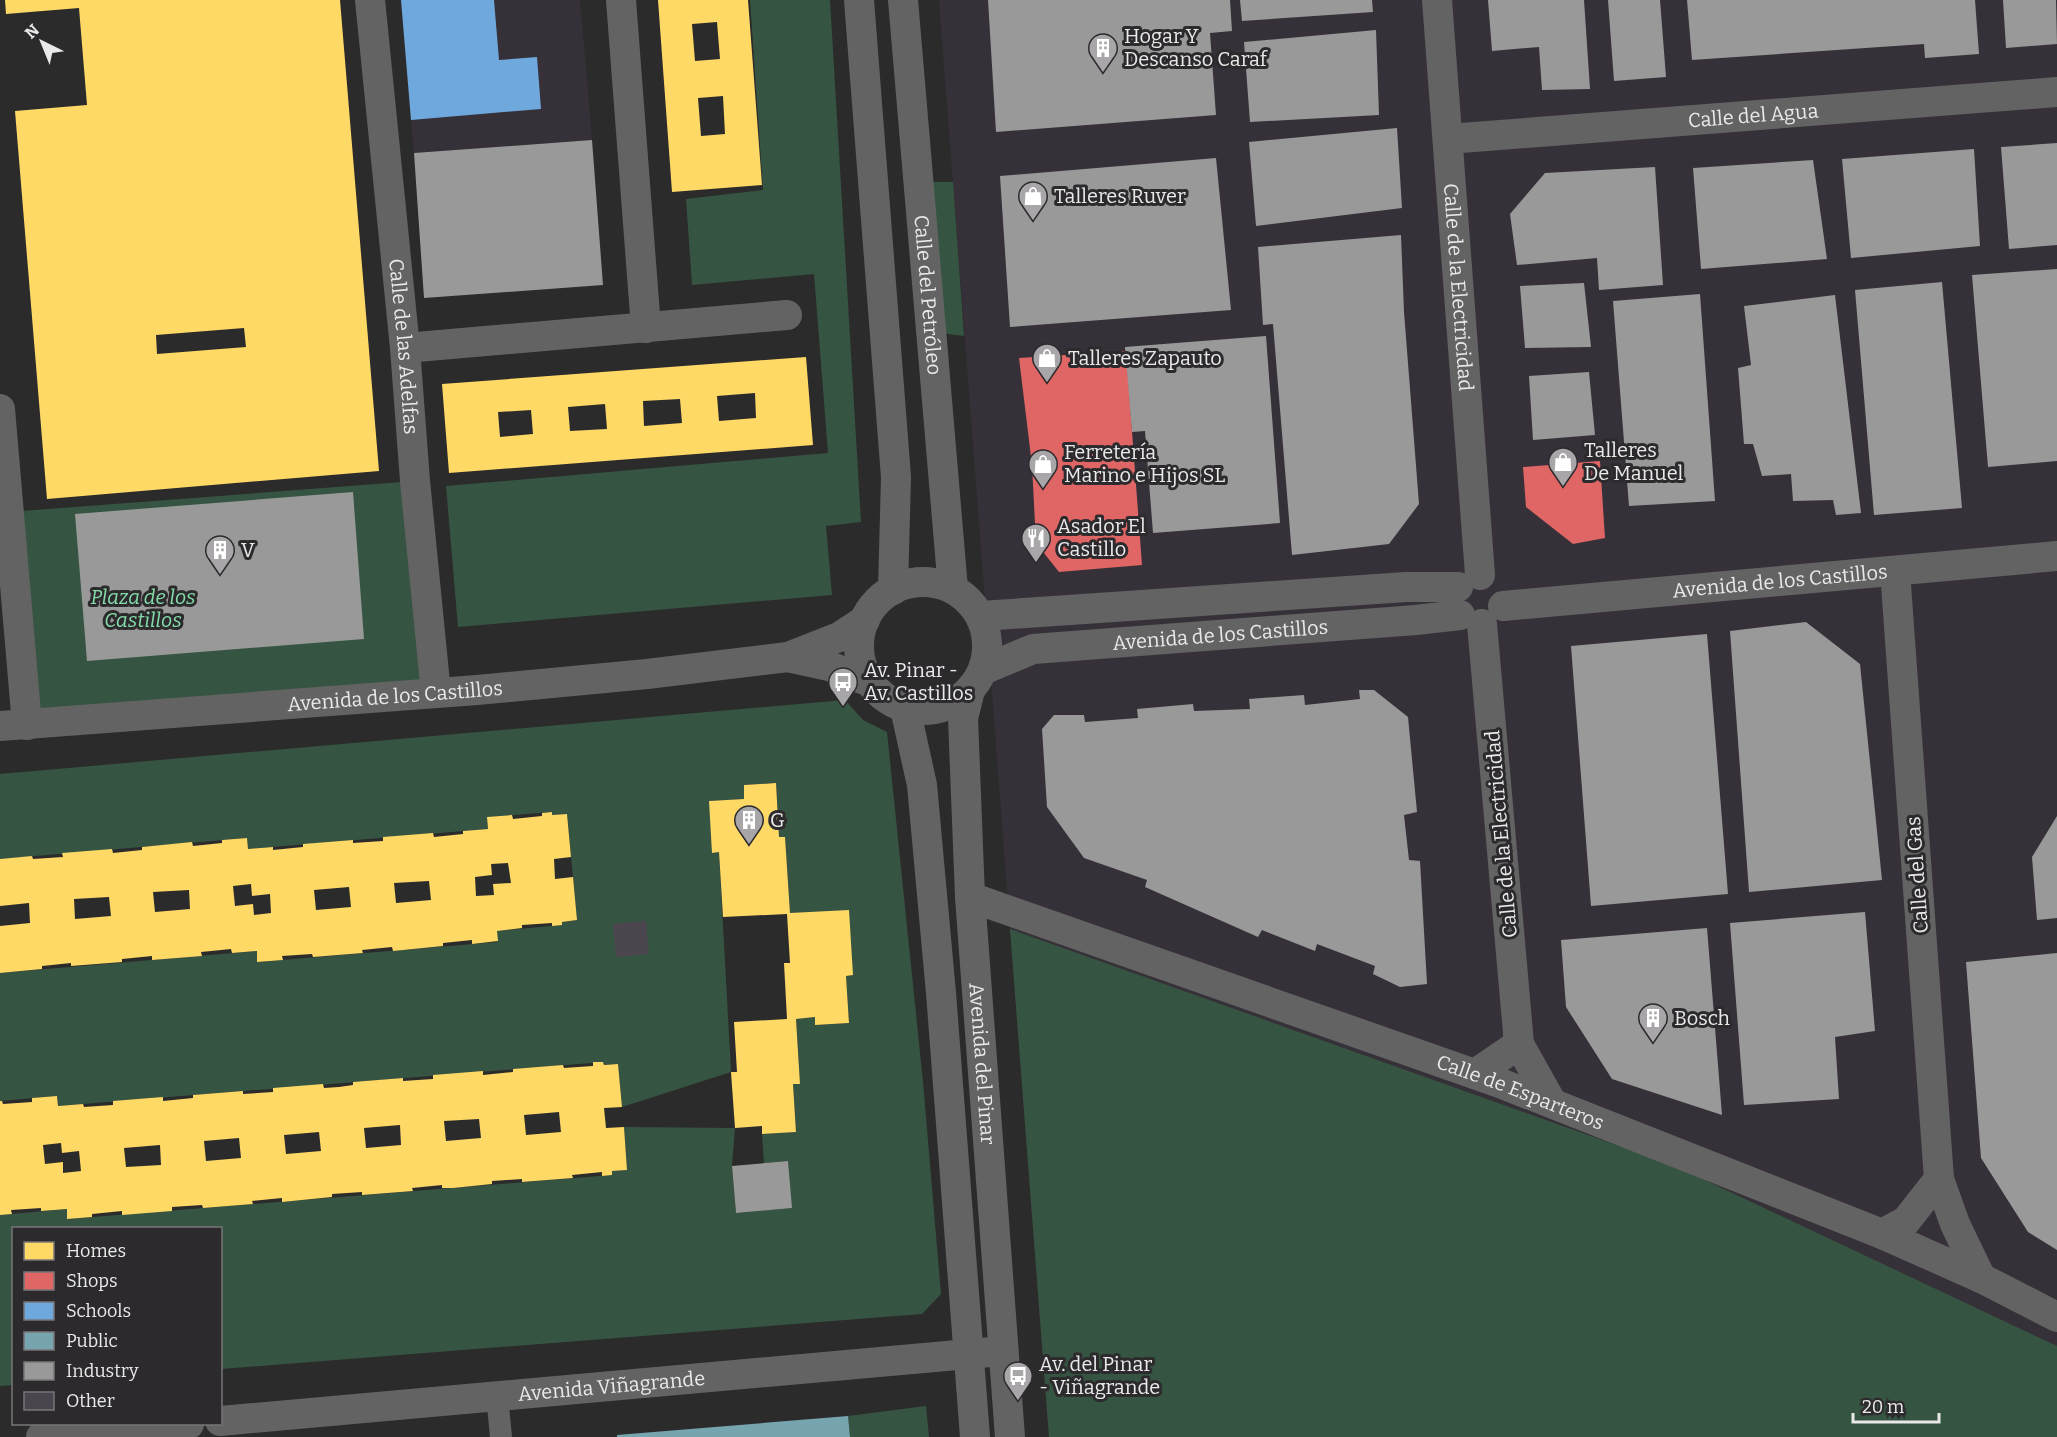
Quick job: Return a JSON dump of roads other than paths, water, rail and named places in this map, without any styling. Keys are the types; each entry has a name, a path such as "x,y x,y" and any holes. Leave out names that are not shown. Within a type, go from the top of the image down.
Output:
{"street":[{"name":"Calle de las Adelfas","path":"370,0 405,348 415,481 436,693"},
{"path":"621,0 646,328"},
{"path":"860,0 896,477 893,590"},
{"name":"Calle del Petróleo","path":"903,0 953,589"},
{"name":"Calle de la Electricidad","path":"1437,0 1448,139 1476,601 1519,1044 1552,1103"},
{"name":"Calle del Agua","path":"1448,139 2057,92"},
{"path":"405,348 787,315"},
{"path":"0,409 13,725"},
{"name":"Avenida de los Castillos","path":"977,680 1033,649 1416,620 1476,601 1895,571 2057,556"},
{"name":"Calle del Gas","path":"1895,571 1939,1179 1955,1224 1981,1278"},
{"path":"933,582 953,589 971,603 981,616 987,644 977,680 951,704 928,710 905,708 885,698 870,682 861,660 859,640 865,620 877,602 893,590 913,583 933,582"},
{"name":"Avenida de los Castillos","path":"981,616 1406,587 1476,601"},
{"name":"Avenida de los Castillos","path":"13,725 436,693 647,674 788,657 839,637 865,620"},
{"name":"Avenida de los Castillos","path":"788,657 829,666 870,682"},
{"name":"Avenida del Pinar","path":"977,680 963,718 970,897 1010,1437"},
{"name":"Avenida del Pinar","path":"905,708 922,785 941,993 975,1437"},
{"name":"Calle de Esparteros","path":"970,897 1487,1078 1552,1103 1882,1234 1981,1278 2057,1317"},
{"path":"1487,1078 1519,1044"},
{"path":"1882,1234 1906,1221 1939,1179"},
{"name":"Avenida Viñagrande","path":"222,1420 684,1381 1002,1351"},
{"path":"497,1395 501,1437"},
{"path":"41,1437 179,1425"}],"place":[{"name":"Hogar Y Descanso Caraf","path":"1103,74"},
{"name":"Talleres Ruver","path":"1033,222"},
{"name":"Talleres Zapauto","path":"1047,384"},
{"name":"Talleres De Manuel","path":"1563,488"},
{"name":"Ferretería Marino e Hijos SL","path":"1043,490"},
{"name":"Asador El Castillo","path":"1036,564"},
{"name":"V","path":"220,576"},
{"name":"Av. Pinar - Av. Castillos","path":"843,708"},
{"name":"G","path":"749,846"},
{"name":"Bosch","path":"1653,1044"},
{"name":"Av. del Pinar - Viñagrande","path":"1018,1402"}],"park label":[{"name":"Plaza de los Castillos","path":"143,608"}]}
